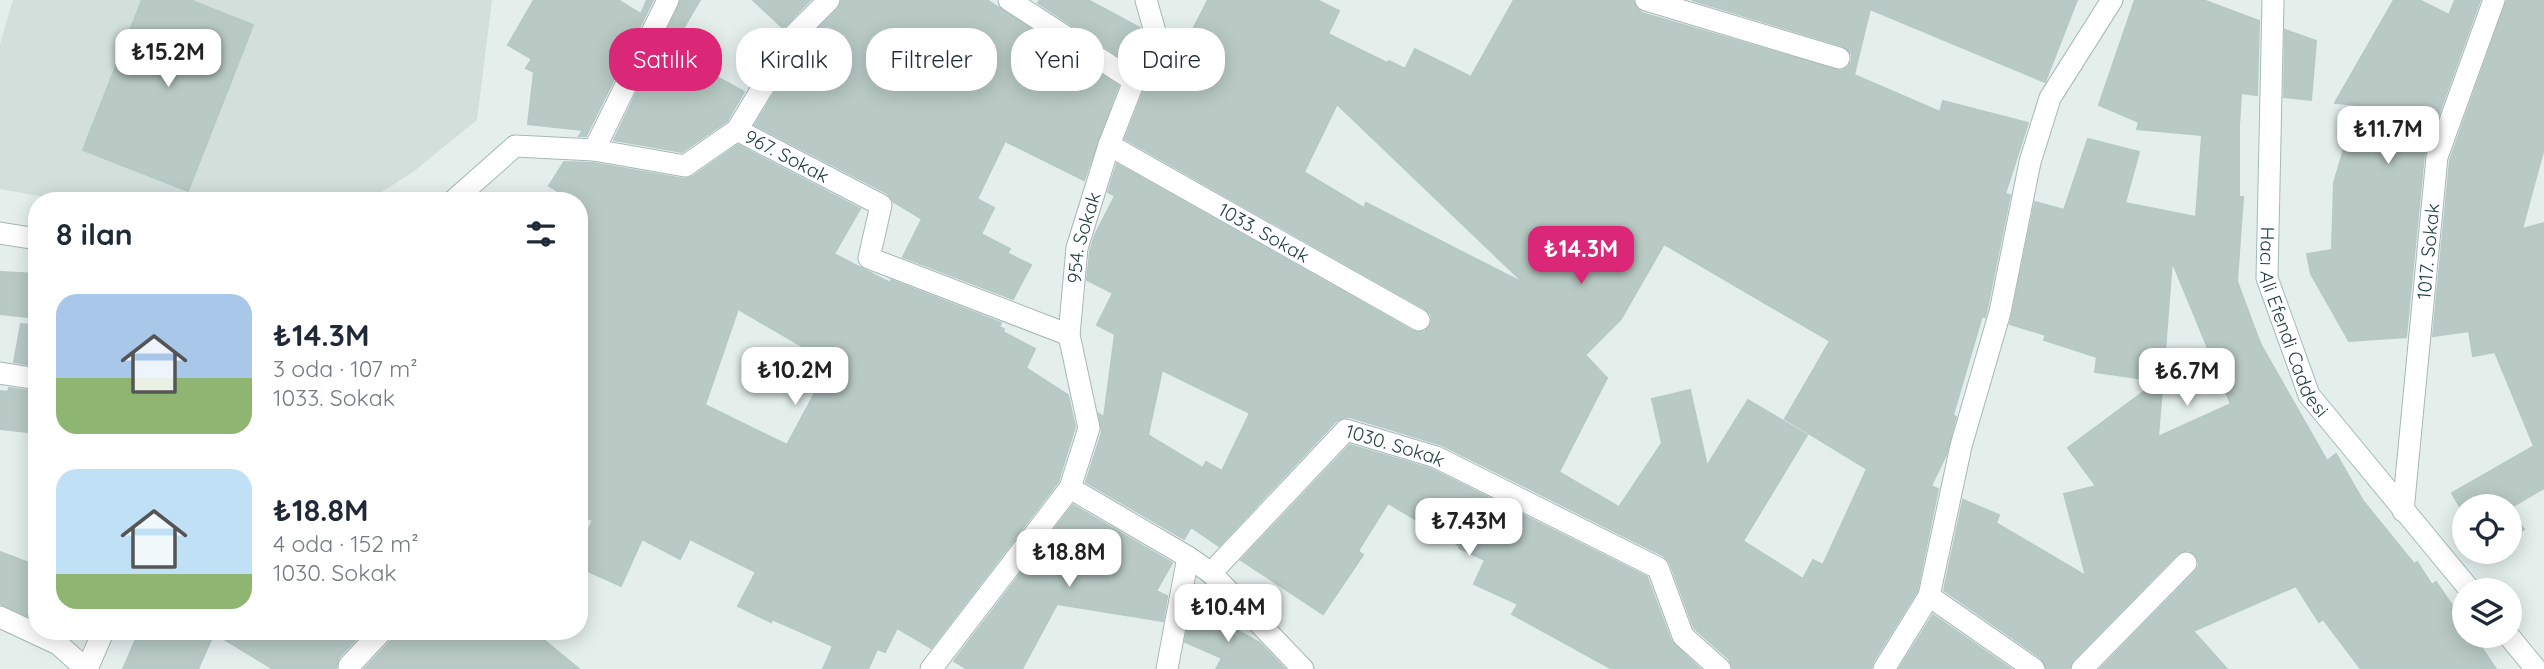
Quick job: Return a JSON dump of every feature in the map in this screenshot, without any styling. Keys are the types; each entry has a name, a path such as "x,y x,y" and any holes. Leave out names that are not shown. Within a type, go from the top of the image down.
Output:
{"street":[{"path":"594,150 668,0"},
{"path":"737,130 795,34 830,0"},
{"path":"1009,0 1118,71"},
{"name":"954. Sokak","path":"1146,0 1154,28"},
{"path":"1646,0 1839,58"},
{"path":"1884,669 1929,596 1961,446 2000,312 2030,162 2050,98 2112,0"},
{"name":"Hacı Ali Efendi Caddesi","path":"2273,0 2267,278 2309,395 2460,578"},
{"name":"1017. Sokak","path":"2403,510 2437,157 2494,0"},
{"name":"954. Sokak","path":"932,669 1070,488 1090,428 1069,335 1077,248 1109,145 1130,91"},
{"name":"967. Sokak","path":"463,192 515,146 594,150 685,166 737,130 881,205 869,258 1069,335"},
{"name":"1033. Sokak","path":"1109,145 1419,320"},
{"path":"0,233 28,238"},
{"path":"0,373 28,378"},
{"name":"1030. Sokak","path":"1211,573 1346,430 1436,457 1658,568 1683,636 1720,669"},
{"path":"1070,488 1211,573 1303,669"},
{"path":"1167,669 1188,557"},
{"path":"2082,669 2186,563"},
{"path":"1929,596 2034,669"},
{"path":"0,617 28,631"},
{"path":"48,640 58,645 87,669 100,640"},
{"path":"349,666 373,640"},
{"path":"2516,648 2526,666"}],"shaded area":[{"path":"13,0 492,0 477,120 413,172 381,192 28,194 0,189 0,44"}],"building":[{"path":"142,0 190,0 253,25 188,191 83,150"},
{"path":"534,0 618,0 641,14 647,0 653,0 639,28 609,28 609,89 586,136 579,136 583,130 528,124 534,72 526,68 532,59 508,45"},
{"path":"681,0 700,0 684,28 668,28"},
{"path":"753,0 810,0 783,28"},
{"path":"842,0 987,0 1030,28 1011,28 1011,91 1104,91 1104,77 1118,86 1084,180 1005,141 977,199 994,208 981,234 1010,249 1007,253 1031,265 1013,299 903,257 922,219 894,202 887,193 755,125 775,91 852,91 852,28 819,28 838,9"},
{"path":"1040,0 1088,0 1140,28 1118,28 1118,55 1104,46 1104,28 1076,28 1038,3"},
{"path":"1208,0 1317,0 1339,11 1328,34 1405,69 1415,49 1471,77 1514,0 1633,0 1642,13 1841,71 1852,61 1852,54 1843,46 1692,0 2077,0 2045,82 1870,9 1854,75 1940,112 1943,101 2028,123 2005,194 2010,195 1985,317 1982,316 1953,415 1956,417 1946,455 1931,486 1938,489 1917,591 1871,669 1733,669 1729,659 1694,628 1670,563 1664,556 1442,445 1350,417 1336,421 1219,546 1191,527 1184,539 1086,482 1102,432 1099,414 1104,417 1115,334 1097,325 1113,293 1087,280 1090,251 1095,235 1115,196 1108,192 1117,164 1413,331 1425,332 1432,321 1431,314 1425,309 1125,139 1144,91 1225,91 1225,28 1194,28","holes":["1337,104 1525,284 1366,203 1364,208 1304,172","1664,244 1830,341 1785,419 1867,469 1823,565 1813,560 1803,579 1743,541 1807,435 1748,400 1707,466 1690,390 1652,399 1662,443 1619,507 1559,472 1607,378 1585,355 1621,319","1162,370 1250,413 1222,471 1206,462 1203,468 1148,435"]},
{"path":"2135,0 2203,0 2259,21 2257,95 2241,93 2239,197 2243,197 2237,281 2261,345 2327,461 2336,454 2363,501 2414,564 2417,562 2432,585 2436,582 2452,605 2452,648 2482,648 2496,669 2361,669 2323,619 2319,622 2296,586 2193,631 2227,669 2100,669 2195,572 2199,566 2198,559 2189,550 2177,554 2073,660 2069,669 2047,669 2041,658 1944,590 1963,500 1999,515 1996,523 2086,576 2064,494 2096,486 2068,448 2158,381 2095,372 2097,357 2044,340 2046,335 2010,324 2035,202 2064,210 2088,139 2139,152 2125,203 2196,217 2202,135 2137,129 2139,122 2099,105","holes":["2172,261 2231,404 2158,437"]},
{"path":"2394,0 2419,0 2449,15 2455,0 2480,0 2424,155 2406,337 2349,341 2311,274 2307,254 2332,250 2334,183 2357,105 2335,103"},
{"path":"2507,0 2544,0 2544,148 2522,229 2544,223 2544,488 2522,501 2522,494 2452,493 2534,446 2495,352 2473,356 2469,331 2433,336 2450,160"},
{"path":"2285,30 2316,41 2311,100 2284,97"},
{"path":"722,80 736,88 736,91 744,92 727,121 682,152 614,140 637,91 722,91"},
{"path":"738,145 860,209 834,254 890,283 891,280 1001,323 999,327 1004,329 1003,332 1035,349 1026,368 1068,395 1075,427 1058,482 931,648 897,628 885,652 877,649 868,669 823,669 833,646 738,606 756,572 690,539 680,559 642,539 621,586 588,571 588,531 593,520 588,519 588,192 559,192 549,186 564,162 593,163 684,179 692,177","holes":["738,309 831,363 787,445 705,405"]},
{"path":"0,272 28,274 28,317 0,314"},
{"path":"21,324 28,325 28,364 14,362"},
{"path":"9,388 28,391 28,432 0,429 0,391 8,392"},
{"path":"1350,445 1431,469 1647,577 1671,641 1700,669 1612,669 1512,614 1518,604 1474,584 1485,560 1459,548 1460,546 1388,503 1358,551 1363,555 1323,614 1241,560"},
{"path":"1073,505 1172,563 1156,591 1167,596 1163,621 1057,604 1022,669 967,669 954,661"},
{"path":"0,552 28,563 28,616 0,604"},
{"path":"1192,607 1232,625 1231,627 1260,643 1285,669 1216,669 1222,658 1185,642"},
{"path":"1933,615 2011,669 1899,669"},
{"path":"136,640 211,640 198,669 123,669"},
{"path":"225,640 355,640 339,657 336,669 273,669"},
{"path":"544,640 579,669 364,669 391,641"}]}
